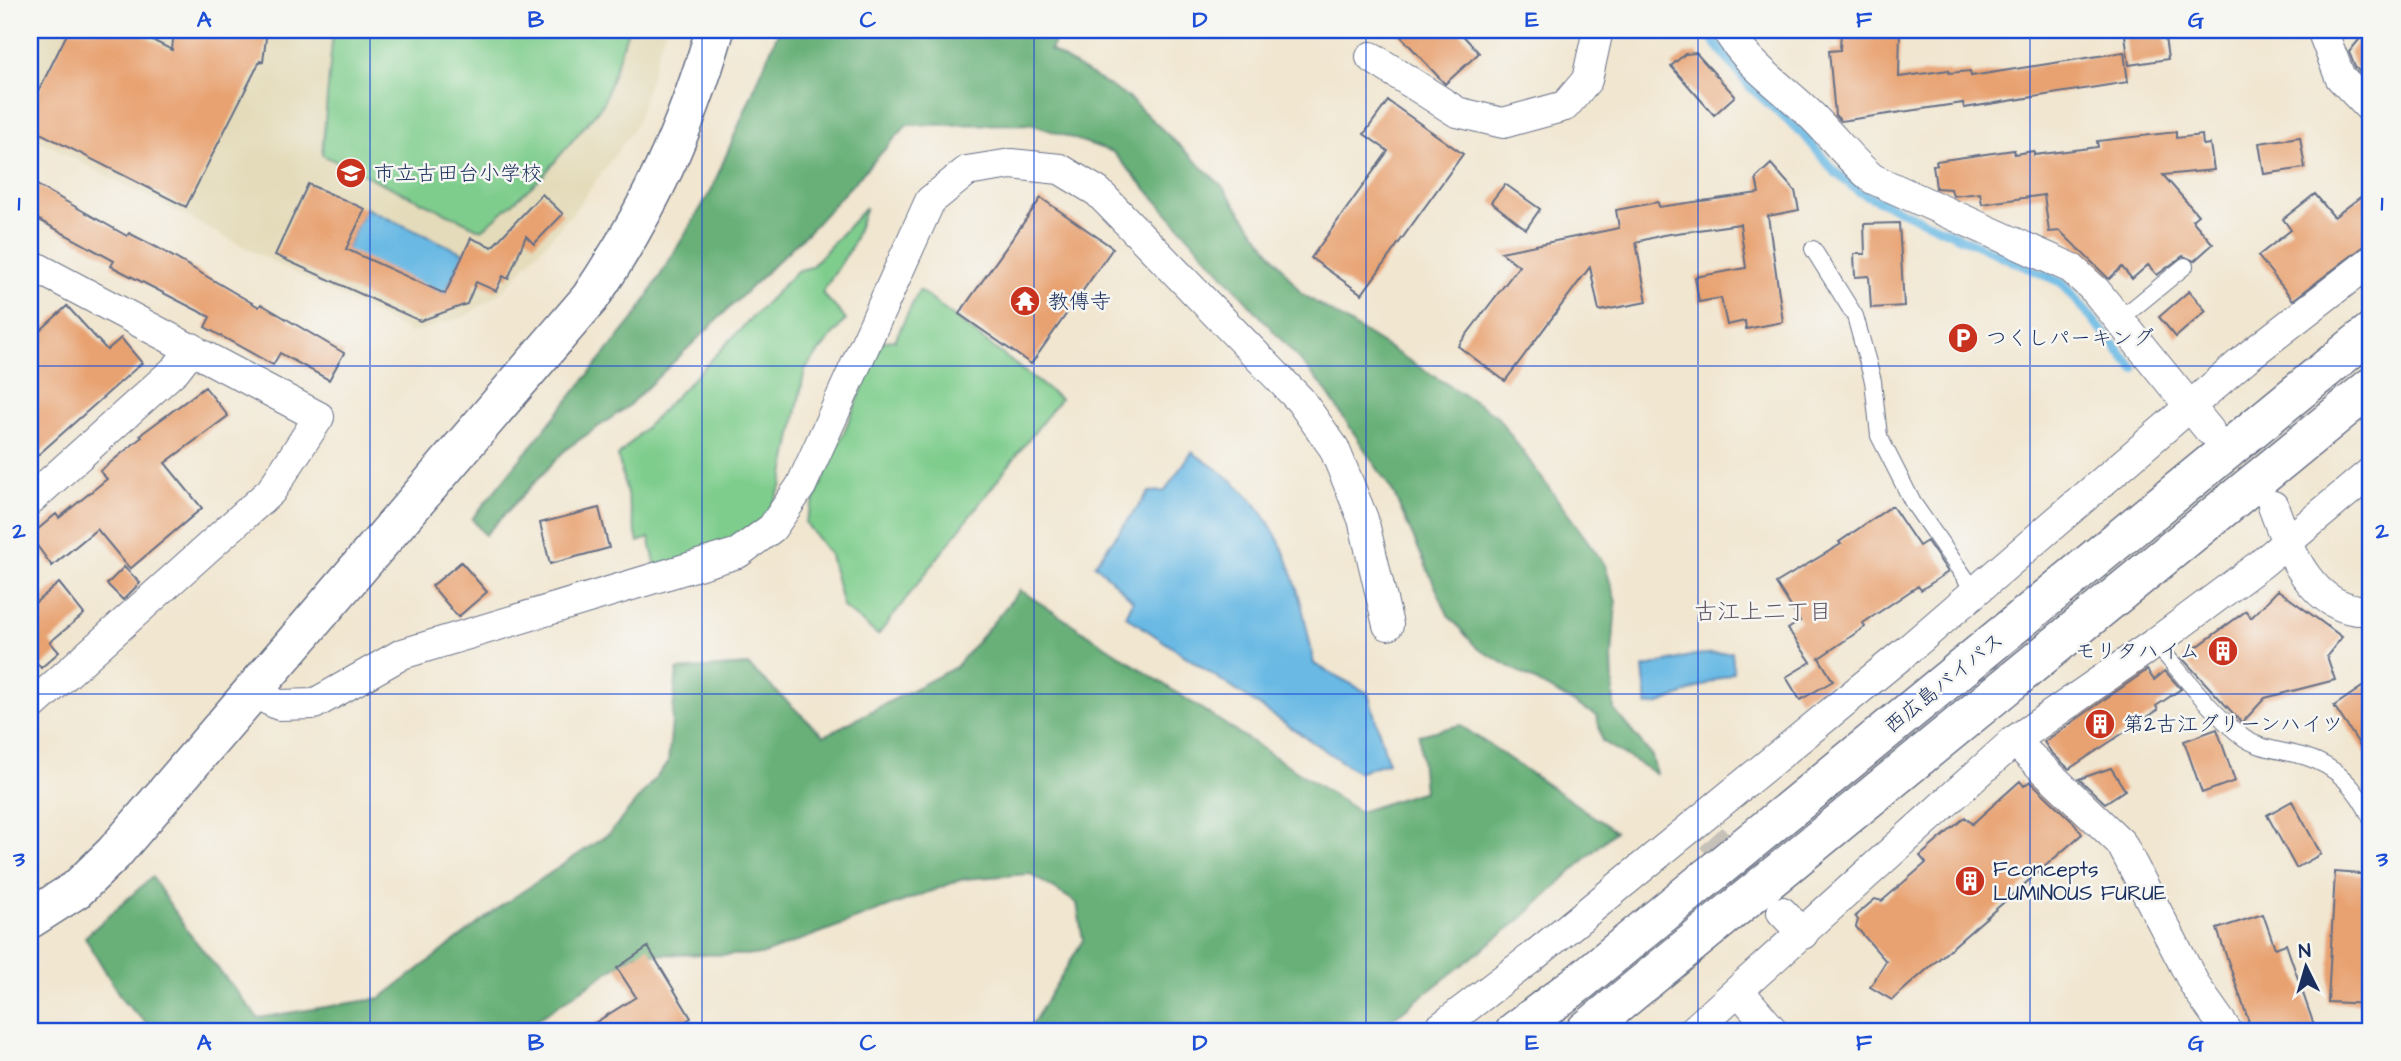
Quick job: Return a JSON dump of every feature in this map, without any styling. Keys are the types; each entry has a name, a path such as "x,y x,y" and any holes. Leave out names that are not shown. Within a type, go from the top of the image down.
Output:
{"main road":[{"path":"30,919 77,889 114,853 250,691 590,298 646,211 677,145 715,30"},
{"name":"西広島バイパス","path":"1515,1031 1581,981 2371,332"},
{"name":"西広島バイパス","path":"1585,1031 2371,387"}],"street":[{"path":"1371,57 1457,112 1503,122 1565,106 1587,80 1598,30"},
{"path":"1727,30 1735,44 1768,78 1813,117 1853,163 1873,179 2071,268 2095,290 2210,429"},
{"path":"2322,30 2340,77 2371,109"},
{"path":"250,691 279,705 314,704 402,654 738,553 772,528 801,486 930,201 967,171 1011,164 1060,169 1098,192 1300,400 1334,448 1363,519 1388,625"},
{"path":"1436,1031 1703,828 2246,358 2371,261"},
{"path":"30,707 271,491 319,417 192,348 36,277"},
{"path":"30,500 176,369 192,348"},
{"path":"1693,1031 1740,992 2014,741 2155,643 2369,478"},
{"path":"2273,506 2296,562 2332,602 2349,610 2371,610"},
{"path":"2014,741 2121,843 2196,987 2227,1031"},
{"path":"1782,912 1803,934"},
{"path":"1740,992 1773,1031"}],"lane":[{"path":"1813,249 1855,316 1873,381 1878,436 1913,503 1975,592"},
{"path":"2119,320 2185,266"},
{"path":"2155,643 2241,736 2283,752 2307,757 2335,771 2351,783 2371,818"}],"shaded area":[{"name":"市立古田台小学校","path":"30,30 665,30 636,125 575,210 504,290 466,316 411,333 30,136"}],"green space":[{"path":"333,30 628,30 603,104 542,177 482,230 322,155"},
{"path":"779,30 1060,30 1050,50 1129,98 1221,185 1301,293 1496,415 1605,565 1616,602 1612,656 1614,710 1652,756 1656,774 1602,741 1597,716 1477,648 1448,615 1393,492 1322,385 1113,152 1031,124 907,125 813,227 627,407 566,449 485,535 472,519 636,316 711,191"},
{"path":"866,207 852,246 822,293 846,319 805,369 782,485 762,527 720,553 657,571 649,538 638,542 618,456 797,271 811,267"},
{"path":"919,290 1060,399 878,635 843,607 830,555 805,522 883,341 895,340"},
{"path":"1020,590 1359,812 1424,791 1419,735 1460,725 1615,831 1520,920 1377,1031 1028,1031 1083,940 1077,903 1030,874 963,879 761,955 635,954 520,1031 155,1031 123,1001 85,937 152,877 188,932 258,1018 381,998 501,906 610,833 668,763 677,670 748,665 824,736 956,667"}],"water":[{"path":"365,208 464,253 445,294 338,268"},
{"path":"1192,452 1236,484 1269,523 1281,544 1298,590 1314,664 1368,693 1388,762 1357,772 1126,616 1133,601 1095,564 1149,492 1165,491"},
{"path":"1732,652 1734,672 1660,704 1647,705 1643,668 1694,655"}],"building":[{"path":"69,30 132,30 172,50 174,30 267,30 263,62 260,61 186,207 30,128 30,108"},
{"path":"1395,30 1458,30 1479,53 1445,84"},
{"path":"1841,30 1900,30 1899,77 1949,70 1949,73 1970,71 1971,76 2124,52 2128,82 1964,108 1963,103 1841,121 1835,115 1829,51 1840,50"},
{"path":"2164,30 2168,59 2129,65 2125,35"},
{"path":"2367,30 2371,30 2371,84 2355,67 2349,52"},
{"path":"1696,53 1735,96 1714,115 1671,66 1685,54"},
{"path":"1388,101 1463,154 1362,294 1311,258 1388,151 1364,134"},
{"path":"2176,132 2176,138 2202,135 2203,145 2210,144 2214,170 2163,175 2198,215 2192,220 2213,244 2194,261 2183,256 2157,275 2148,265 2132,279 2122,267 2109,279 2060,231 2049,232 2044,195 1982,204 1980,193 1953,196 1951,189 1936,188 1933,165 1937,165 1936,161 2014,150 2014,154 2034,151 2034,155 2098,147 2097,141"},
{"path":"2300,137 2305,168 2264,174 2259,143"},
{"path":"1771,164 1795,191 1799,210 1768,216 1783,322 1746,329 1745,321 1727,325 1721,298 1699,302 1695,277 1746,268 1740,224 1663,235 1636,242 1647,302 1599,311 1590,267 1505,381 1458,346 1519,266 1501,252 1619,228 1616,210 1658,202 1659,207 1759,193 1756,178"},
{"path":"30,181 127,236 129,233 158,248 259,307 261,304 344,353 329,380 280,353 273,365 205,327 210,317 111,266 114,261 30,215"},
{"path":"308,184 365,209 346,249 445,294 471,238 492,247 542,194 563,214 534,244 526,236 508,279 503,276 496,291 476,282 467,304 420,321 275,255"},
{"path":"1505,184 1540,209 1526,229 1491,202"},
{"path":"2371,189 2371,241 2293,300 2258,256 2291,230 2283,219 2315,194 2334,217"},
{"path":"1041,198 1113,248 1031,364 959,314"},
{"path":"1899,223 1904,306 1871,308 1869,276 1855,277 1854,254 1865,254 1864,224"},
{"path":"2189,291 2206,311 2176,337 2159,317"},
{"path":"67,306 107,350 121,338 142,363 30,462 30,340"},
{"path":"205,387 228,416 165,463 202,508 130,569 97,529 52,566 30,536 56,514 59,518 107,479 100,471 142,437 140,435"},
{"path":"1892,506 1919,546 1927,541 1948,572 1921,590 1918,586 1863,623 1865,627 1819,658 1833,681 1800,700 1786,677 1811,662 1788,629 1800,621 1776,583 1841,544 1839,542"},
{"path":"599,508 609,548 550,564 540,523"},
{"path":"461,562 487,592 458,617 432,586"},
{"path":"124,567 140,583 123,600 107,584"},
{"path":"59,583 84,614 50,642 59,652 41,668 32,657 30,659 30,607"},
{"path":"2278,590 2342,637 2327,656 2335,680 2265,698 2242,723 2182,658 2246,611 2251,618"},
{"name":"第2古江グリーンハイツ","path":"2147,670 2154,680 2165,671 2181,689 2156,706 2158,710 2069,769 2051,752 2044,742"},
{"path":"2371,681 2371,762 2334,706"},
{"path":"2217,729 2235,781 2202,793 2184,741"},
{"path":"2111,768 2125,790 2105,803 2079,779"},
{"name":"Fconcepts LUMINOUS FURUE","path":"2020,781 2024,786 2030,781 2082,834 1892,1000 1870,987 1886,961 1856,927 1858,920 1855,916 1875,899 1882,901 1926,863 1920,856 1965,817 1972,824"},
{"path":"2292,801 2321,854 2296,868 2267,815"},
{"path":"2335,872 2371,875 2371,1004 2328,1002"},
{"path":"2263,914 2275,948 2286,944 2316,1031 2252,1031 2217,929"},
{"path":"648,947 691,1018 670,1031 582,1031 636,997 617,968"}],"waterway":[{"path":"1705,30 1750,87 1805,136 1834,171 1859,192 2062,283 2134,369"}],"tunnel":[{"path":"1711,837 1773,903"}],"place":[{"name":"市立古田台小学校","path":"351,173"},
{"name":"教傳寺","path":"1025,301"},
{"name":"つくしパーキング","path":"1963,338"},
{"name":"モリタハイム","path":"2223,651"},
{"name":"第2古江グリーンハイツ","path":"2100,724"},
{"name":"Fconcepts LUMINOUS FURUE","path":"1970,881"}],"district":[{"name":"古江上二丁目","path":"1763,612"}]}
